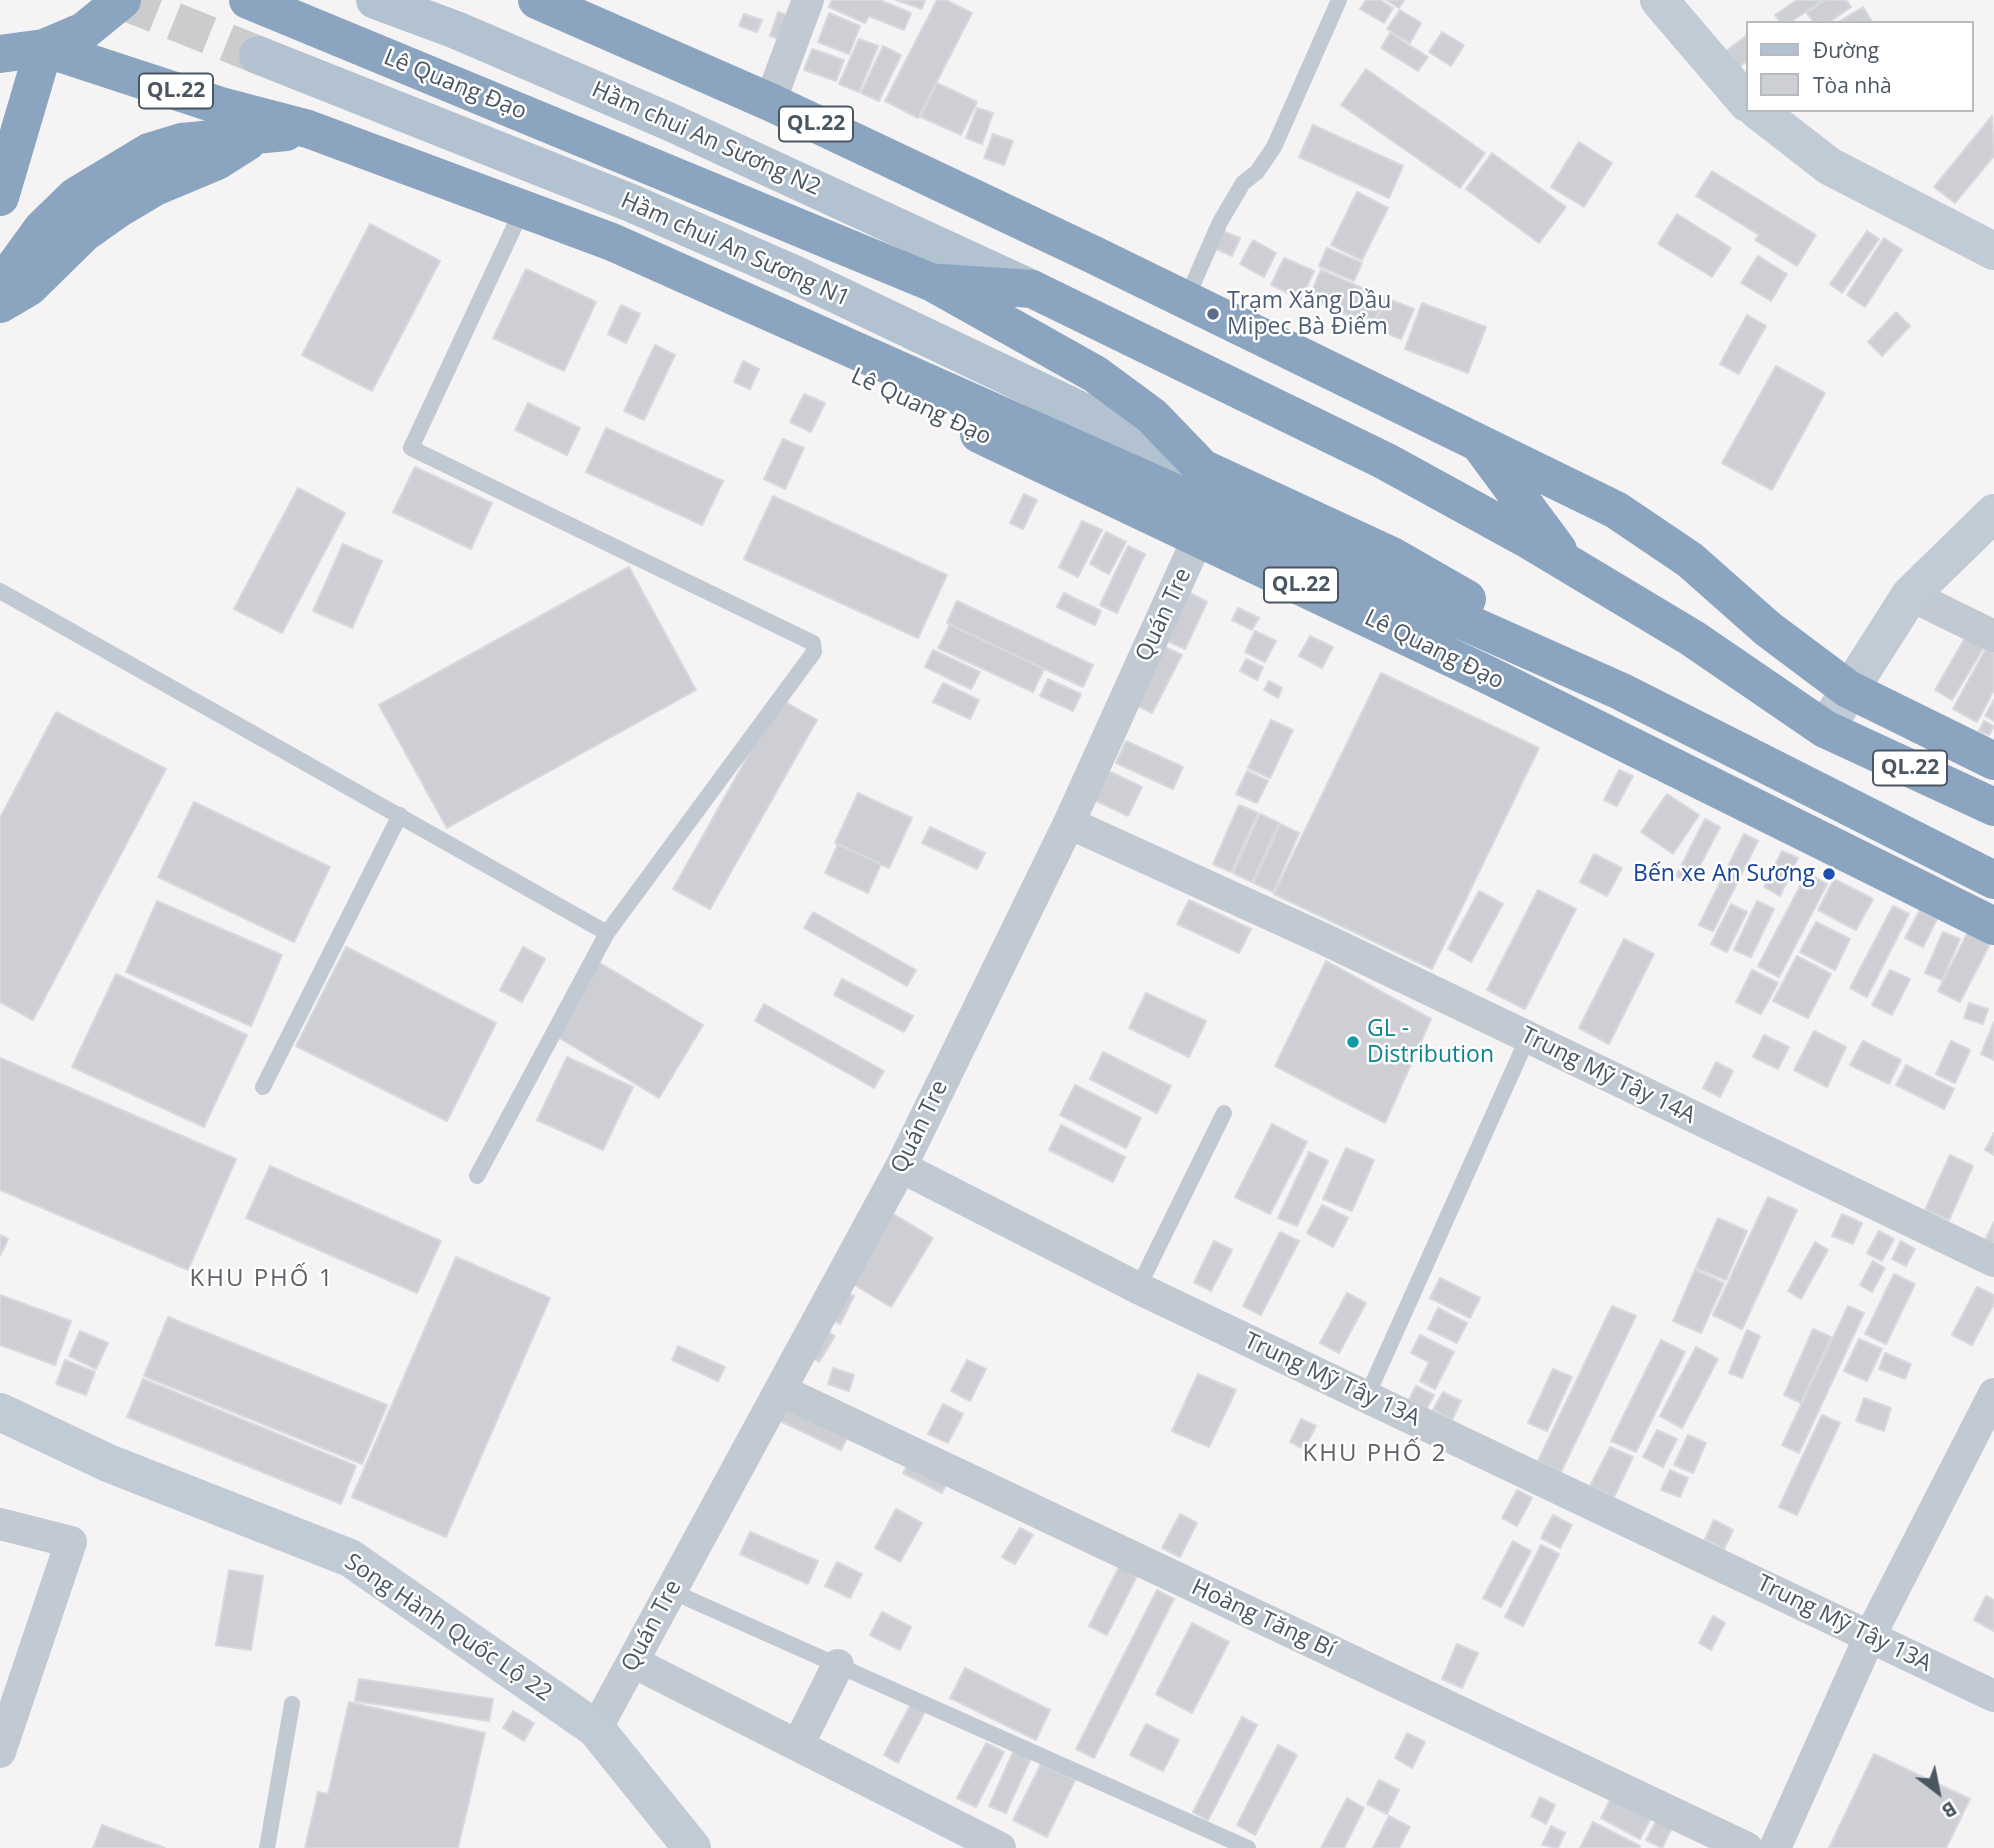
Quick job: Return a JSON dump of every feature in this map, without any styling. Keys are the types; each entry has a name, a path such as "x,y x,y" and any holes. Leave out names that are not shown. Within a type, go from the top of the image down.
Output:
{"highway":[{"path":"0,54 44,48 84,31 122,0"},
{"name":"Lê Quang Đạo","path":"248,0 933,282 1095,373 1152,416 1202,468 1392,556 1620,691 1994,880"},
{"name":"QL.22","path":"537,0 571,8 771,102 1186,300 1616,510 1690,560 1768,629 1848,689 1994,761"},
{"path":"0,197 44,48"},
{"name":"Lê Quang Đạo","path":"44,48 224,107 308,129 612,242 718,312 1206,523 1620,691"},
{"path":"0,287 42,229 76,196 149,152 182,142 308,129"},
{"path":"0,304 29,287 84,233 118,209 155,187 217,161 255,136"},
{"name":"Lê Quang Đạo","path":"933,282 1032,289 1385,461 1567,563 1692,638 1825,729 1994,807"},
{"path":"1478,443 1567,563"},
{"name":"Lê Quang Đạo","path":"1206,523 1994,926"}],"main road":[{"name":"Hầm chui An Sương N2","path":"375,0 456,30 683,127 1032,289"},
{"name":"Hầm chui An Sương N1","path":"258,55 643,208 809,281 1202,468"}],"street":[{"path":"771,102 808,0"},
{"path":"1660,0 1745,101"},
{"path":"1760,112 1829,166 1994,251"},
{"path":"1825,729 1910,595 1994,513"},
{"name":"Quán Tre","path":"596,1729 901,1167 1069,822 1206,523"},
{"path":"1910,595 1994,636"},
{"name":"Trung Mỹ Tây 14A","path":"1069,822 1326,940 1994,1261"},
{"name":"Trung Mỹ Tây 13A","path":"901,1167 1138,1288 1994,1696"},
{"name":"Hoàng Tăng Bí","path":"780,1390 1747,1848"},
{"path":"1774,1848 1870,1636 1986,1428 1994,1394"},
{"name":"Song Hành Quốc Lộ 22","path":"0,1412 108,1463 350,1558 596,1729 692,1848"},
{"path":"0,1524 71,1542 0,1752"},
{"path":"633,1662 1000,1848"},
{"path":"798,1745 838,1665"}],"lane":[{"path":"1186,300 1220,222 1243,183 1257,172 1274,147 1339,0"},
{"path":"477,1176 607,933 814,652 813,642 411,448 523,208"},
{"path":"0,591 607,933"},
{"path":"264,1087 400,815"},
{"path":"1367,1396 1528,1037"},
{"path":"1138,1288 1224,1113"},
{"path":"671,1591 1248,1848"},
{"path":"267,1848 292,1704"}],"building":[{"path":"832,0 880,0 911,13 904,30 869,16 865,23 829,7"},
{"path":"896,0 925,0 922,9"},
{"path":"937,0 946,0 972,13 918,118 885,101"},
{"path":"1366,0 1380,0 1393,8 1384,23 1360,9"},
{"path":"1386,0 1404,0 1399,8"},
{"path":"1797,0 1823,0 1792,21 1780,21 1775,15"},
{"path":"1826,0 1846,0 1851,7 1831,21 1813,21 1807,13"},
{"path":"1863,7 1872,21 1840,21"},
{"path":"1400,10 1421,23 1410,43 1387,29"},
{"path":"778,12 798,19 789,42 770,36"},
{"path":"829,13 860,26 849,54 818,42"},
{"path":"744,14 762,20 757,32 739,26"},
{"path":"1442,32 1464,45 1451,66 1429,52"},
{"path":"1390,33 1428,57 1418,71 1381,48"},
{"path":"1745,37 1745,63 1734,71 1721,55"},
{"path":"859,39 878,46 859,92 839,84"},
{"path":"883,46 901,55 879,101 861,93"},
{"path":"812,49 844,60 836,81 804,70"},
{"path":"1366,69 1485,153 1460,188 1341,105"},
{"path":"937,83 977,102 961,135 921,117"},
{"path":"977,108 993,113 982,144 966,138"},
{"path":"1992,116 1994,156 1955,203 1934,187"},
{"path":"1313,125 1403,166 1389,198 1299,157"},
{"path":"993,134 1013,141 1004,165 984,158"},
{"path":"1579,142 1612,163 1584,207 1551,187"},
{"path":"1492,153 1566,207 1539,243 1466,189"},
{"path":"1712,171 1816,235 1797,266 1755,240 1759,235 1696,196"},
{"path":"1357,192 1388,208 1362,260 1331,245"},
{"path":"1677,214 1731,248 1712,277 1658,244"},
{"path":"370,224 440,261 372,391 302,355"},
{"path":"1220,230 1240,238 1232,256 1212,247"},
{"path":"1867,231 1879,239 1842,293 1830,284"},
{"path":"1884,238 1902,250 1865,307 1847,295"},
{"path":"1253,240 1276,253 1264,277 1240,264"},
{"path":"1327,248 1362,263 1354,281 1319,266"},
{"path":"1758,256 1787,274 1771,301 1741,283"},
{"path":"1284,258 1314,271 1301,299 1271,285"},
{"path":"526,269 596,302 564,371 493,338"},
{"path":"1321,270 1385,298 1372,326 1309,298"},
{"path":"1386,298 1414,309 1401,339 1373,328"},
{"path":"1422,303 1486,327 1468,373 1405,349"},
{"path":"621,305 640,314 626,343 608,334"},
{"path":"1896,312 1910,326 1882,356 1868,342"},
{"path":"1747,315 1766,326 1739,374 1720,364"},
{"path":"655,345 675,355 644,420 624,411"},
{"path":"743,361 759,369 750,389 734,382"},
{"path":"1776,366 1825,393 1772,490 1722,463"},
{"path":"804,394 825,403 811,432 790,422"},
{"path":"528,403 580,428 567,455 515,430"},
{"path":"606,428 723,481 702,525 586,472"},
{"path":"783,439 804,448 785,489 764,479"},
{"path":"415,467 492,503 471,549 393,512"},
{"path":"298,488 345,513 282,633 234,609"},
{"path":"1024,494 1037,500 1023,529 1010,523"},
{"path":"773,496 947,575 918,638 744,559"},
{"path":"1082,521 1102,530 1078,577 1059,567"},
{"path":"1106,532 1126,542 1109,574 1090,564"},
{"path":"343,544 382,561 352,628 313,611"},
{"path":"1128,546 1145,554 1117,613 1100,605"},
{"path":"629,567 696,690 447,828 379,705"},
{"path":"1064,593 1101,611 1095,625 1057,607"},
{"path":"1190,593 1207,602 1185,649 1167,641"},
{"path":"957,601 1093,665 1083,687 947,623"},
{"path":"1238,608 1259,618 1252,630 1232,620"},
{"path":"950,625 1044,669 1033,692 938,648"},
{"path":"1255,631 1276,641 1265,662 1245,652"},
{"path":"1969,631 1987,642 1952,700 1935,690"},
{"path":"1310,636 1333,647 1322,668 1299,656"},
{"path":"1990,641 1994,643 1994,690 1977,722 1953,709"},
{"path":"1165,647 1182,655 1152,713 1136,705"},
{"path":"933,650 980,672 971,689 925,667"},
{"path":"1246,659 1263,667 1257,680 1240,671"},
{"path":"1381,673 1539,748 1432,969 1274,894"},
{"path":"1048,679 1081,694 1073,711 1040,696"},
{"path":"1269,681 1282,688 1278,698 1264,690"},
{"path":"943,683 979,700 970,719 933,702"},
{"path":"780,699 817,720 710,909 673,889"},
{"path":"1994,700 1994,721 1985,716"},
{"path":"56,712 166,769 33,1020 0,1002 0,818"},
{"path":"1271,720 1293,730 1270,778 1248,768"},
{"path":"1984,721 1994,726 1989,735 1979,731"},
{"path":"1126,741 1183,767 1173,789 1116,763"},
{"path":"1102,768 1142,787 1128,816 1088,797"},
{"path":"1619,770 1633,776 1617,806 1604,800"},
{"path":"1247,771 1268,781 1257,803 1236,794"},
{"path":"858,793 912,818 889,868 835,843"},
{"path":"1667,794 1699,815 1673,854 1641,832"},
{"path":"194,802 330,867 294,942 158,877"},
{"path":"1239,805 1258,813 1231,872 1213,864"},
{"path":"1260,814 1279,823 1252,882 1233,873"},
{"path":"1705,819 1720,827 1691,883 1676,876"},
{"path":"1280,824 1299,833 1273,892 1254,883"},
{"path":"930,827 985,853 977,869 922,843"},
{"path":"1744,834 1758,841 1713,931 1699,925"},
{"path":"838,844 881,864 868,893 825,873"},
{"path":"1782,851 1798,858 1780,896 1764,887"},
{"path":"1594,854 1622,868 1607,896 1580,882"},
{"path":"1807,873 1827,884 1779,977 1758,966"},
{"path":"1834,879 1873,899 1856,930 1818,910"},
{"path":"1538,890 1576,909 1525,1009 1487,990"},
{"path":"1479,891 1503,904 1471,962 1448,949"},
{"path":"1189,900 1251,929 1239,953 1177,924"},
{"path":"157,901 282,955 251,1026 126,972"},
{"path":"1757,901 1774,909 1751,957 1734,950"},
{"path":"1731,904 1747,912 1727,952 1711,944"},
{"path":"1893,906 1909,914 1867,997 1850,988"},
{"path":"1920,910 1937,919 1923,947 1905,938"},
{"path":"813,912 916,970 907,986 804,928"},
{"path":"1816,922 1850,939 1835,970 1800,952"},
{"path":"1943,932 1960,939 1942,980 1925,973"},
{"path":"1968,932 1990,944 1960,1002 1938,991"},
{"path":"1624,939 1654,954 1609,1044 1579,1028"},
{"path":"346,947 496,1023 447,1121 296,1046"},
{"path":"523,947 545,959 522,1002 500,990"},
{"path":"1797,956 1831,974 1808,1018 1773,1001"},
{"path":"595,960 703,1025 659,1098 551,1033"},
{"name":"GL - Distribution","path":"1326,961 1431,1019 1385,1123 1275,1066"},
{"path":"1752,970 1778,983 1761,1014 1736,1002"},
{"path":"1890,970 1910,979 1892,1015 1872,1005"},
{"path":"116,974 247,1035 204,1127 72,1067"},
{"path":"842,979 913,1016 904,1032 834,995"},
{"path":"1146,993 1206,1021 1189,1057 1129,1028"},
{"path":"1969,1003 1988,1009 1983,1024 1964,1018"},
{"path":"764,1004 884,1071 874,1088 755,1021"},
{"path":"1994,1022 1994,1060 1981,1054"},
{"path":"1814,1031 1846,1047 1827,1087 1794,1070"},
{"path":"1764,1035 1789,1047 1778,1069 1753,1057"},
{"path":"1863,1041 1901,1060 1889,1084 1850,1065"},
{"path":"1951,1041 1970,1050 1955,1083 1936,1074"},
{"path":"1103,1052 1171,1086 1157,1113 1090,1079"},
{"path":"567,1057 633,1087 603,1150 537,1120"},
{"path":"0,1058 236,1159 188,1270 0,1190"},
{"path":"1716,1062 1733,1071 1720,1097 1703,1088"},
{"path":"1906,1065 1954,1089 1944,1109 1896,1085"},
{"path":"1075,1085 1141,1118 1126,1148 1060,1115"},
{"path":"1272,1124 1307,1142 1270,1214 1235,1197"},
{"path":"1061,1125 1125,1157 1113,1182 1049,1150"},
{"path":"1994,1133 1994,1155 1985,1150"},
{"path":"1346,1148 1374,1160 1352,1211 1323,1199"},
{"path":"1309,1152 1328,1161 1297,1226 1278,1218"},
{"path":"1950,1155 1973,1166 1949,1220 1925,1210"},
{"path":"270,1166 441,1241 417,1293 246,1218"},
{"path":"1768,1197 1797,1210 1742,1329 1713,1315"},
{"path":"1322,1205 1348,1218 1333,1247 1307,1233"},
{"path":"885,1209 933,1238 891,1307 843,1278"},
{"path":"1842,1214 1862,1223 1853,1244 1832,1236"},
{"path":"1718,1218 1747,1231 1726,1280 1696,1268"},
{"path":"1994,1222 1994,1250 1983,1244"},
{"path":"1879,1231 1894,1239 1882,1261 1867,1253"},
{"path":"1280,1232 1299,1241 1261,1315 1243,1306"},
{"path":"0,1235 8,1239 0,1256"},
{"path":"1214,1241 1232,1250 1211,1291 1194,1282"},
{"path":"1901,1241 1915,1249 1906,1266 1892,1259"},
{"path":"1815,1242 1828,1250 1801,1299 1788,1291"},
{"path":"456,1257 550,1298 446,1537 352,1497"},
{"path":"1873,1261 1885,1268 1872,1292 1860,1285"},
{"path":"1695,1270 1724,1283 1701,1333 1673,1321"},
{"path":"1894,1274 1915,1284 1886,1344 1865,1334"},
{"path":"1440,1278 1480,1298 1470,1318 1430,1298"},
{"path":"1977,1287 1994,1295 1994,1304 1972,1345 1952,1335"},
{"path":"838,1288 854,1296 840,1324 823,1315"},
{"path":"1347,1293 1366,1303 1339,1353 1320,1343"},
{"path":"0,1295 71,1321 55,1365 0,1345"},
{"path":"1612,1306 1636,1316 1561,1472 1538,1461"},
{"path":"1848,1306 1864,1313 1799,1453 1782,1445"},
{"path":"1438,1308 1467,1323 1457,1343 1428,1329"},
{"path":"168,1317 387,1405 362,1464 144,1376"},
{"path":"820,1327 835,1336 819,1362 804,1352"},
{"path":"1813,1329 1831,1337 1801,1403 1784,1395"},
{"path":"1747,1330 1760,1336 1742,1378 1729,1373"},
{"path":"80,1331 108,1343 96,1369 69,1356"},
{"path":"1420,1335 1454,1352 1435,1389 1420,1381 1429,1362 1411,1353"},
{"path":"1859,1339 1882,1349 1867,1381 1844,1371"},
{"path":"1661,1340 1685,1352 1636,1452 1611,1441"},
{"path":"678,1346 725,1367 718,1381 672,1360"},
{"path":"1696,1347 1718,1359 1682,1428 1660,1416"},
{"path":"1885,1353 1911,1364 1905,1379 1879,1369"},
{"path":"65,1360 95,1372 86,1395 56,1384"},
{"path":"967,1360 986,1369 970,1401 951,1391"},
{"path":"833,1368 854,1375 849,1391 828,1384"},
{"path":"1553,1369 1572,1377 1547,1431 1528,1423"},
{"path":"1198,1374 1236,1390 1209,1447 1172,1431"},
{"path":"143,1379 356,1466 341,1504 127,1417"},
{"path":"1416,1386 1434,1395 1427,1408 1409,1400"},
{"path":"1443,1392 1461,1401 1452,1420 1433,1410"},
{"path":"788,1398 852,1428 841,1450 778,1420"},
{"path":"1864,1398 1891,1408 1884,1431 1856,1421"},
{"path":"943,1404 963,1414 948,1443 928,1434"},
{"path":"1822,1415 1840,1423 1797,1515 1779,1507"},
{"path":"1301,1419 1316,1426 1304,1449 1290,1442"},
{"path":"1657,1430 1677,1439 1663,1467 1643,1457"},
{"path":"1688,1435 1706,1443 1693,1473 1674,1465"},
{"path":"1610,1447 1633,1457 1614,1497 1590,1486"},
{"path":"911,1458 950,1477 942,1493 903,1473"},
{"path":"1670,1470 1688,1478 1680,1497 1661,1490"},
{"path":"1517,1490 1532,1498 1517,1526 1502,1518"},
{"path":"896,1509 922,1523 900,1562 875,1548"},
{"path":"1180,1514 1197,1523 1180,1557 1162,1548"},
{"path":"1553,1515 1572,1525 1560,1548 1541,1538"},
{"path":"1714,1520 1733,1530 1724,1549 1705,1539"},
{"path":"1020,1528 1033,1535 1015,1564 1002,1557"},
{"path":"750,1532 818,1561 808,1584 740,1554"},
{"path":"1513,1541 1531,1551 1501,1607 1483,1598"},
{"path":"1541,1545 1559,1554 1523,1626 1505,1617"},
{"path":"837,1562 862,1574 850,1598 825,1586"},
{"path":"1121,1563 1139,1572 1107,1635 1089,1626"},
{"path":"229,1570 263,1576 251,1650 216,1645"},
{"path":"1157,1590 1174,1599 1094,1758 1076,1749"},
{"path":"1986,1596 1994,1600 1994,1631 1974,1620"},
{"path":"882,1612 911,1627 900,1650 870,1635"},
{"path":"1713,1616 1725,1623 1711,1650 1699,1643"},
{"path":"1192,1623 1229,1642 1192,1713 1156,1694"},
{"path":"1457,1644 1478,1653 1462,1688 1442,1679"},
{"path":"965,1668 1050,1710 1036,1740 950,1698"},
{"path":"359,1679 493,1699 489,1721 355,1701"},
{"path":"913,1700 927,1708 898,1763 884,1755"},
{"path":"349,1702 485,1733 458,1848 305,1848 318,1792 328,1794"},
{"path":"513,1711 534,1723 524,1741 503,1728"},
{"path":"1242,1717 1257,1725 1208,1820 1193,1812"},
{"path":"1146,1724 1179,1740 1163,1771 1130,1755"},
{"path":"1407,1733 1425,1742 1412,1768 1395,1758"},
{"path":"986,1743 1004,1752 976,1807 957,1798"},
{"path":"1278,1745 1297,1755 1255,1835 1237,1825"},
{"path":"1014,1750 1031,1758 1006,1813 989,1806"},
{"path":"1874,1754 1970,1799 1946,1848 1829,1848"},
{"path":"1041,1764 1075,1780 1047,1837 1013,1820"},
{"path":"1379,1780 1399,1790 1387,1814 1367,1804"},
{"path":"1540,1797 1555,1805 1546,1824 1531,1816"},
{"path":"1347,1798 1364,1808 1344,1848 1321,1848"},
{"path":"1611,1798 1651,1818 1640,1839 1601,1818"},
{"path":"1389,1816 1410,1827 1399,1848 1373,1848"},
{"path":"1659,1816 1674,1824 1662,1848 1646,1840"},
{"path":"1593,1822 1640,1846 1639,1848 1580,1848"},
{"path":"102,1825 165,1848 93,1848"},
{"path":"1551,1826 1565,1833 1558,1848 1542,1845"}],"tunnel":[{"path":"121,0 258,55"}],"place":[{"name":"Trạm Xăng Dầu Mipec Bà Điểm","path":"1213,314"},
{"name":"Bến xe An Sương","path":"1829,874"},
{"name":"GL - Distribution","path":"1353,1042"}],"district":[{"name":"KHU PHỐ 1","path":"262,1279"},
{"name":"KHU PHỐ 2","path":"1375,1454"}]}
